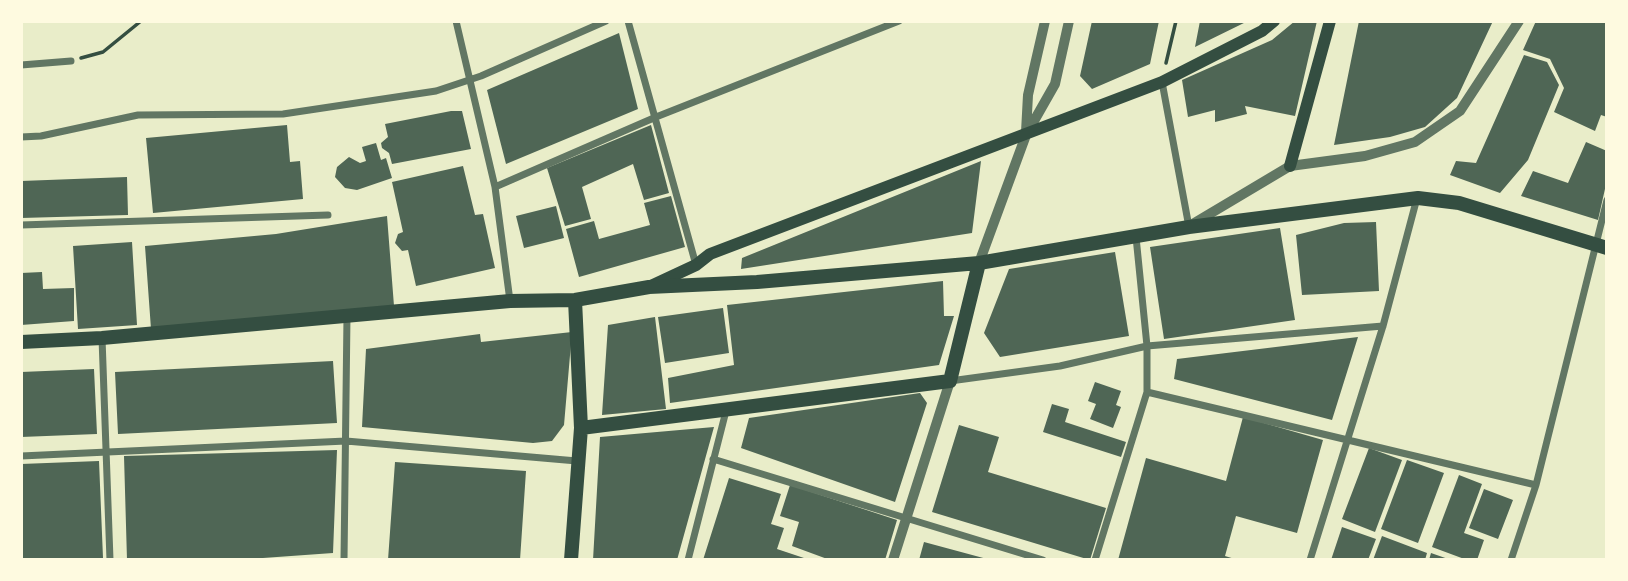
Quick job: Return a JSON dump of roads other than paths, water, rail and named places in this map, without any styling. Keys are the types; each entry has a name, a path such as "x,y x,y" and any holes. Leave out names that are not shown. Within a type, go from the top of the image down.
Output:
{"main road":[{"path":"649,287 696,265 710,254 1162,82 1262,31 1274,21"},
{"path":"1290,166 1330,21"},
{"path":"21,342 102,338 510,301 575,300 649,287 757,282 979,263 1189,227 1418,198 1459,203 1602,246"},
{"path":"581,428 950,382 979,263"},
{"path":"571,560 581,428 575,300"}],"street":[{"path":"456,21 495,187 510,301"},
{"path":"21,137 41,136 138,115 283,114 436,91 470,80 606,21"},
{"path":"628,21 696,265"},
{"path":"495,187 656,117 899,21"},
{"path":"1026,135 1028,95 1045,21"},
{"path":"979,263 1026,135 1055,84 1069,21"},
{"path":"1162,82 1189,227 1290,166 1365,156 1415,142 1460,111 1519,21"},
{"path":"21,65 71,61"},
{"path":"1310,560 1383,327 1418,198"},
{"path":"1511,560 1536,485 1602,246 1607,200"},
{"path":"21,225 328,215"},
{"path":"1094,560 1147,392 1147,346 1136,235"},
{"path":"344,560 347,315"},
{"path":"893,560 950,382 1060,366 1147,346 1383,327"},
{"path":"102,338 110,560"},
{"path":"1147,392 1536,485"},
{"path":"688,560 726,411"},
{"path":"21,456 346,441 577,461"},
{"path":"713,458 908,516 1043,560"}]}
